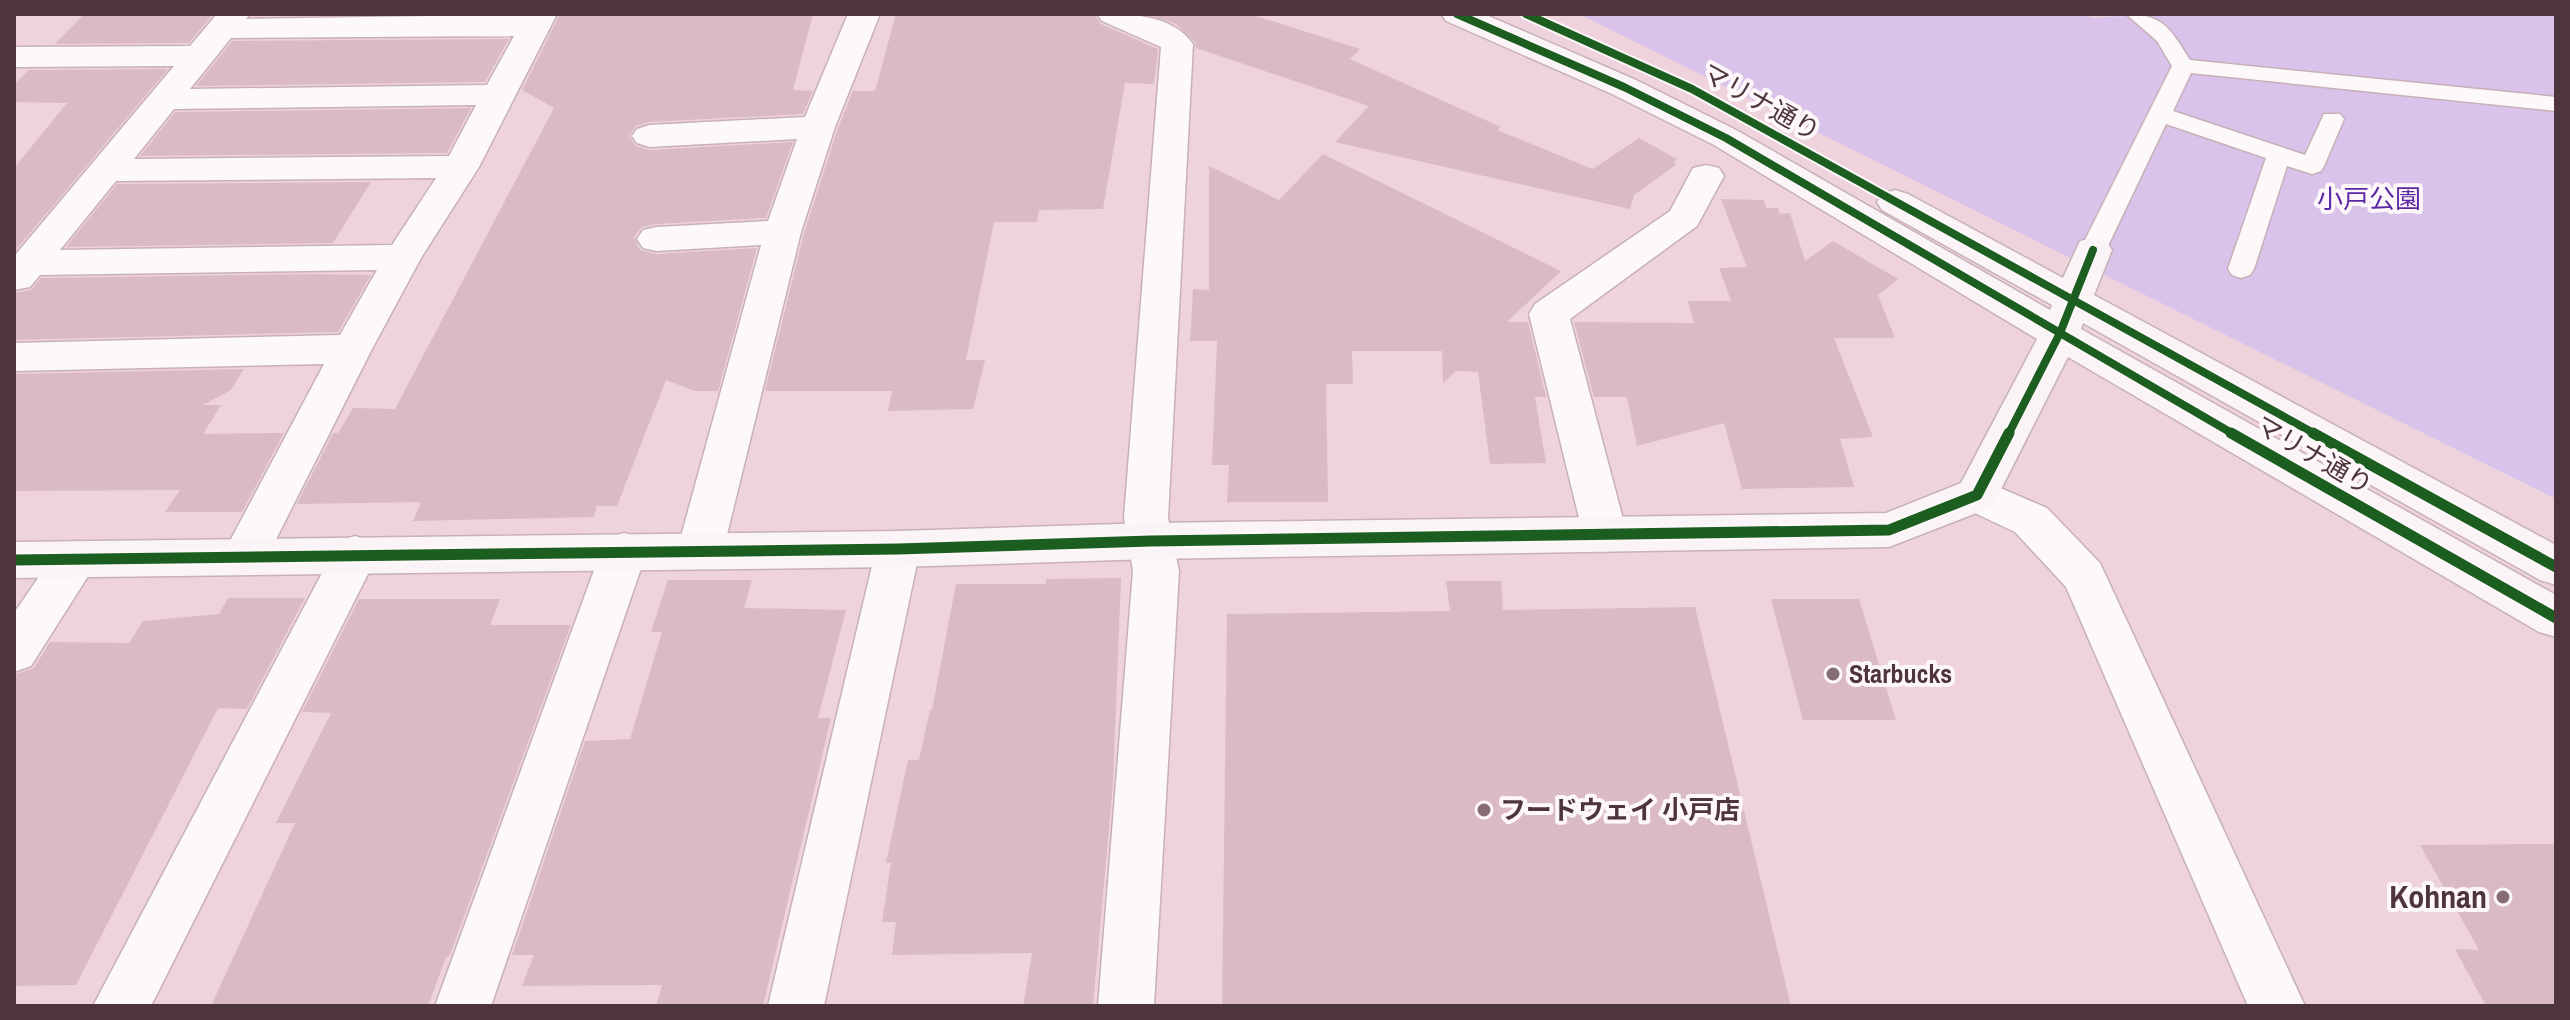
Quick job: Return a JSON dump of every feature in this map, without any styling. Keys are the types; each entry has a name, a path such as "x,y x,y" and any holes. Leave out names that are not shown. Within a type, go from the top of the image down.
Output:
{"street":[{"path":"700,551 783,232 818,127 864,14"},
{"path":"1113,14 1169,37 1177,44 1146,518 1156,571 1126,1006"},
{"name":"マリナ通り","path":"1457,14 1624,87 1726,138 2067,317 2556,567"},
{"name":"マリナ通り","path":"1526,14 1692,89 2556,618"},
{"path":"21,272 228,22 538,20 461,167 403,257 352,349 245,556"},
{"path":"14,57 198,56"},
{"path":"166,99 497,95"},
{"path":"649,136 818,127"},
{"path":"106,170 461,167"},
{"path":"1605,534 1549,314 1684,218 1706,176"},
{"path":"656,239 783,232"},
{"path":"14,560 898,549 1151,541 1889,530 1977,495 2067,317 2093,250"},
{"path":"21,272 403,257"},
{"path":"14,357 352,349"},
{"path":"1977,495 2031,520 2084,576 2277,1006"},
{"path":"796,1006 898,549"},
{"path":"463,1006 624,551"},
{"path":"121,1006 355,554"},
{"path":"14,652 76,559"}],"lane":[{"path":"2137,14 2165,37 2183,66"},
{"path":"2183,66 2556,104"},
{"path":"2093,250 2183,66"},
{"path":"2159,114 2312,166 2332,119"},
{"path":"2241,269 2279,155"}],"green space":[{"name":"小戸公園","path":"1579,14 2083,14 2093,18 2152,14 2556,14 2556,499"}],"building":[{"path":"84,14 213,14 189,43 55,44"},
{"path":"560,14 813,14 793,90 813,91 803,114 649,122 636,126 629,136 636,146 649,150 793,142 766,218 656,224 642,227 634,237 640,250 656,254 757,248 718,391 695,391 666,380 617,506 597,506 594,517 413,521 421,502 297,504 333,433 338,433 353,408 395,409 554,108 522,90"},
{"path":"896,14 1094,14 1101,24 1158,49 1154,84 1125,83 1103,209 1039,210 1037,222 994,222 966,360 985,360 973,409 888,411 892,391 765,391 804,233 838,128 853,91 875,91"},
{"path":"1145,14 1250,14 1360,49 1350,59 1501,127 1497,130 1593,169 1639,138 1677,159 1673,162 1677,164 1634,195 1630,209 1335,142 1369,106 1196,48 1195,42 1176,24"},
{"path":"509,39 485,82 196,86 232,41"},
{"path":"168,69 14,252 14,168 67,103 14,102 14,85 29,70"},
{"path":"471,108 447,153 140,156 175,112"},
{"path":"1323,154 1561,271 1507,322 1528,322 1546,397 1535,397 1546,463 1490,464 1478,372 1456,371 1443,383 1442,351 1352,351 1353,384 1326,384 1328,502 1227,502 1229,465 1212,465 1217,341 1190,341 1193,289 1209,290 1209,166 1279,200"},
{"path":"371,182 333,243 66,247 117,184"},
{"path":"1721,199 1764,200 1766,208 1778,208 1780,214 1790,213 1805,261 1833,241 1898,279 1878,295 1895,338 1834,338 1873,437 1840,439 1854,487 1742,489 1724,423 1637,446 1627,397 1594,397 1574,322 1694,323 1688,301 1731,301 1719,268 1747,267"},
{"path":"371,275 338,332 14,340 14,293 31,290 41,278"},
{"path":"244,369 231,390 203,405 221,405 203,434 284,433 242,512 165,512 180,490 14,491 14,374"},
{"path":"1121,578 1113,784 1093,1006 1023,1006 1032,953 892,955 896,922 882,922 891,863 886,863 908,760 919,760 932,710 956,584 1046,584 1046,579"},
{"path":"668,580 752,580 744,608 846,610 818,718 831,718 763,1006 656,1006 662,985 522,986 534,955 512,955 585,741 630,739 662,632 651,632"},
{"name":"フードウェイ 小戸店","path":"1446,581 1501,581 1503,610 1695,607 1791,1006 1222,1006 1227,614 1450,611"},
{"path":"228,598 305,598 247,709 218,708 76,985 14,986 14,675 34,668 50,642 129,643 143,621 219,614"},
{"path":"359,599 500,599 490,625 571,625 450,955 446,957 428,1006 211,1006 295,823 276,823 331,713 302,712"},
{"path":"1771,599 1859,599 1896,720 1803,720"},
{"name":"Kohnan","path":"2556,844 2556,1006 2486,1006 2455,949 2479,950 2420,845"}],"cycle path":[{"path":"1457,14 1624,87 1726,138 2135,378 2556,618"},
{"path":"1526,14 1692,89 2556,567"},
{"path":"14,560 898,549 1151,541 1889,530 1977,495 2060,333 2093,250"}],"place":[{"name":"Starbucks","path":"1833,674"},
{"name":"フードウェイ 小戸店","path":"1484,810"},
{"name":"Kohnan","path":"2503,897"}]}
